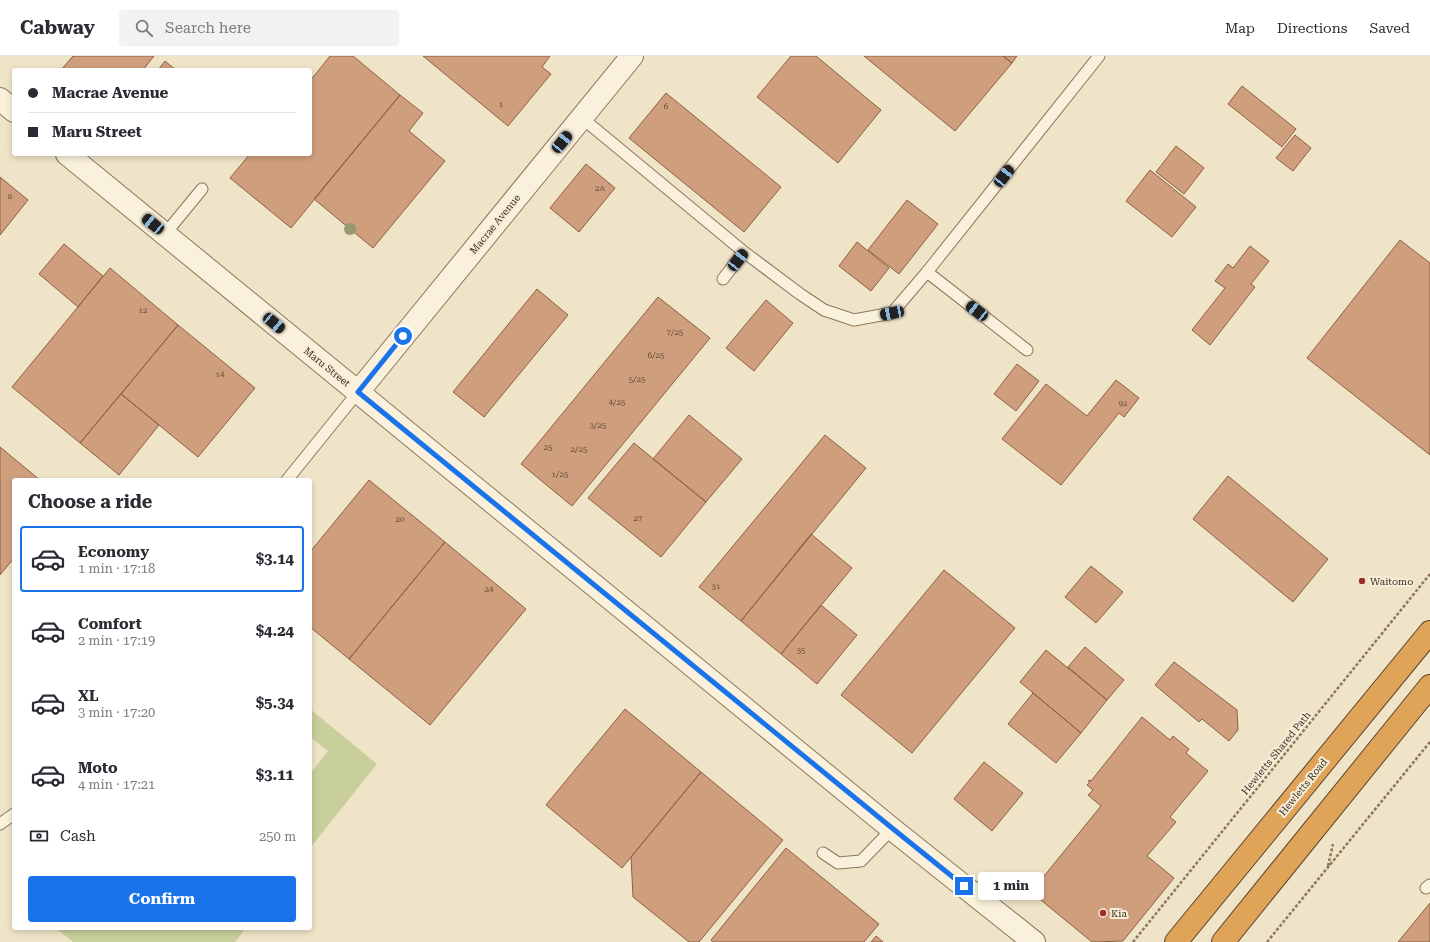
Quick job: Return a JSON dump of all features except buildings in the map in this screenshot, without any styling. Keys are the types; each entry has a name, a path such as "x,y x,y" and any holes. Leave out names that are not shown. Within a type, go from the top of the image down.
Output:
{"highway":[{"name":"Hewletts Road","path":"1176,942 1430,632"},
{"path":"1223,942 1430,686"}],"street":[{"name":"Macrae Avenue","path":"358,392 632,56"},
{"path":"0,99 12,108"},
{"name":"Maru Street","path":"69,156 892,828 1034,942"}],"lane":[{"path":"582,118 744,252 800,294 824,310 854,320 892,313 927,272 1099,56"},
{"path":"165,234 202,189"},
{"path":"723,279 744,252"},
{"path":"927,272 1027,350"},
{"path":"289,478 358,392"},
{"path":"0,824 12,815"},
{"path":"823,853 838,863 861,861 892,828"}],"path":[{"name":"Hewletts Shared Path","path":"1134,942 1430,574"},
{"path":"1267,942 1430,742"}],"green space":[{"path":"312,711 377,764 312,845 312,771 328,751 312,739"},
{"path":"58,930 244,930 235,942 73,942"}],"place":[{"name":"Waitomo","path":"1362,581"},
{"name":"Kia","path":"1103,913"}],"route":[{"path":"403,336 358,392 964,886"}]}
